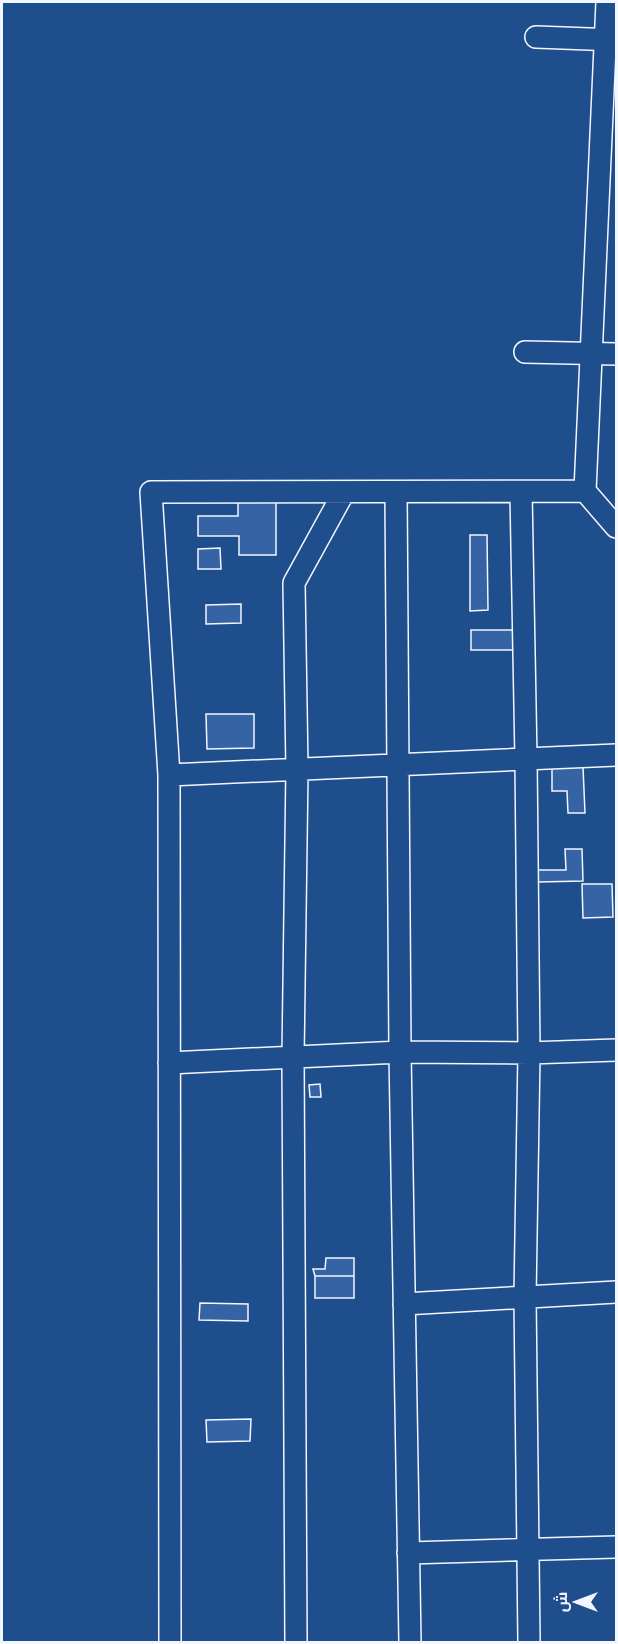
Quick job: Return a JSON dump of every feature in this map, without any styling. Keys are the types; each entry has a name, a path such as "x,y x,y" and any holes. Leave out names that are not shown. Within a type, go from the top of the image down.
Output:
{"street":[{"path":"607,2 611,40 591,354 585,491 616,527"},
{"path":"536,37 611,40"},
{"path":"525,352 616,354"},
{"path":"170,1642 169,775 151,492 585,491"},
{"path":"296,1642 293,1057 297,769 294,583 344,492"},
{"path":"396,492 400,1052 410,1642"},
{"path":"520,492 529,1053 525,1297 529,1642"},
{"path":"169,775 616,755"},
{"path":"169,1063 400,1052 529,1053 616,1050"},
{"path":"404,1304 616,1292"},
{"path":"408,1553 616,1547"}],"building":[{"path":"238,498 276,498 276,555 239,555 239,536 198,536 198,516 238,516"},
{"path":"470,535 487,535 488,610 470,611"},
{"path":"220,548 221,569 198,569 198,549"},
{"path":"241,604 241,623 206,624 206,605"},
{"path":"471,630 515,630 515,650 471,650"},
{"path":"206,714 254,714 254,748 207,749"},
{"path":"583,767 585,813 568,813 567,791 552,791 552,768"},
{"path":"565,849 582,849 583,881 538,882 538,870 566,870"},
{"path":"582,884 612,884 613,917 583,918"},
{"path":"320,1084 321,1097 310,1097 309,1085"},
{"path":"326,1258 354,1258 354,1276 315,1276 313,1269 325,1269"},
{"path":"315,1276 354,1276 354,1298 315,1298"},
{"path":"200,1303 248,1304 248,1321 199,1320"},
{"path":"251,1419 250,1441 207,1442 206,1420"}]}
